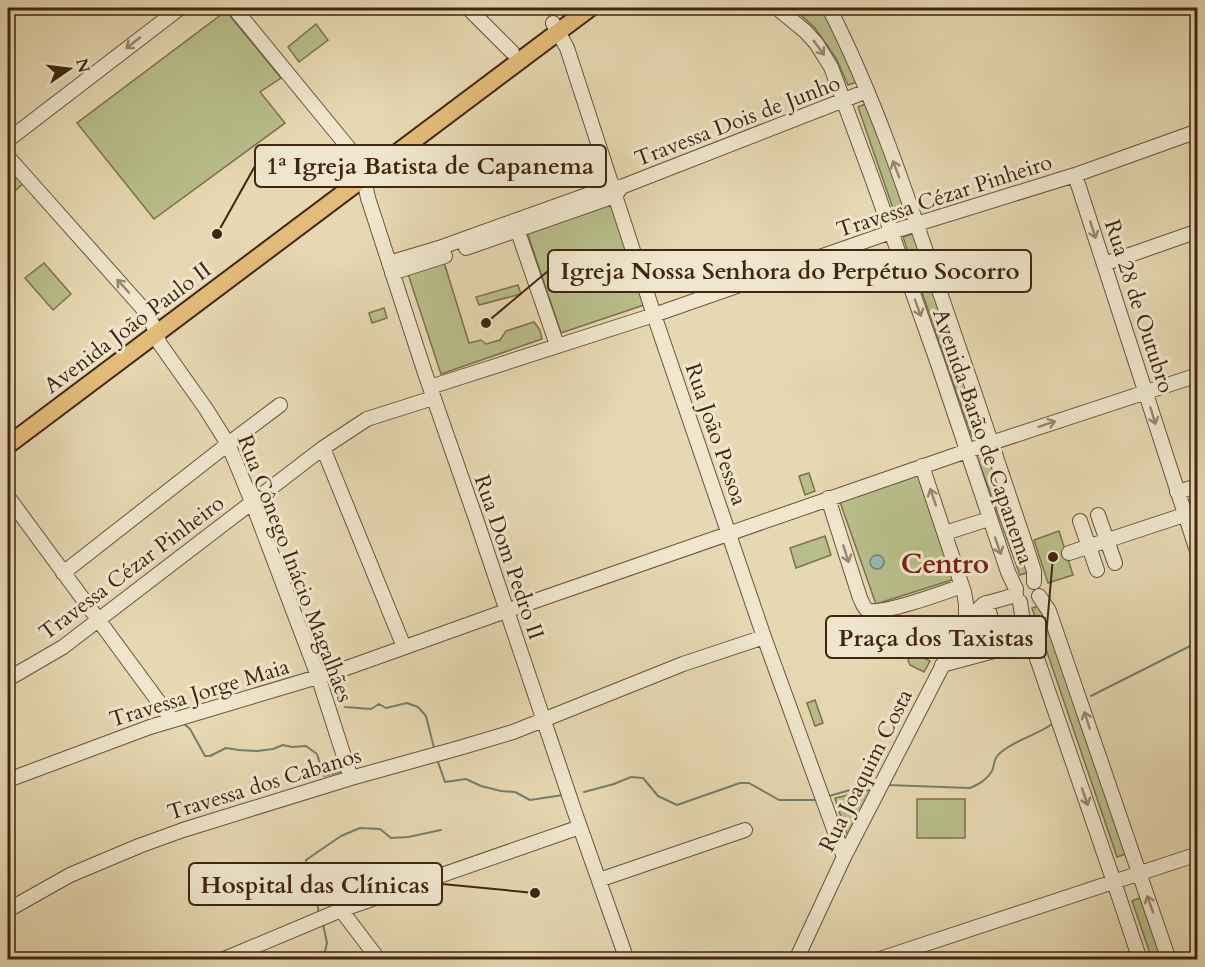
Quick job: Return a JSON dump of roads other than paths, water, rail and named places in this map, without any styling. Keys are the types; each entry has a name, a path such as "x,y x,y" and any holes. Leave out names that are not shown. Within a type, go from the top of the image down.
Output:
{"main road":[{"name":"Avenida João Paulo II","path":"8,445 58,402 556,27 575,8"},
{"name":"Avenida João Paulo II","path":"362,171 512,52 590,8"},
{"name":"Avenida João Paulo II","path":"8,434 58,402"}],"street":[{"path":"8,140 180,8"},
{"path":"234,8 348,147 362,171"},
{"path":"468,8 512,52"},
{"name":"Avenida Barão de Capanema","path":"777,8 816,43 831,67 844,100 1017,595 1020,610 1140,960"},
{"name":"Avenida Barão de Capanema","path":"829,8 849,47 867,91 917,224 1032,566 1034,582"},
{"name":"Rua João Pessoa","path":"556,27 570,55 616,190 654,315 764,637 844,857"},
{"name":"Travessa Dois de Junho","path":"391,268 439,248 516,226 616,190 867,91"},
{"name":"Travessa Cézar Pinheiro","path":"8,679 52,654 98,621 322,448 367,419 557,345 654,315 891,232 1075,175 1197,132"},
{"name":"Rua Cônego Inácio Magalhães","path":"8,157 146,312 160,344 193,389 228,444 318,676 351,778"},
{"name":"Rua Dom Pedro II","path":"362,171 368,198 431,393 627,960"},
{"name":"Rua 28 de Outubro","path":"1075,175 1184,515 1194,536 1197,554"},
{"path":"516,226 557,345"},
{"path":"1104,264 1197,231"},
{"name":"Travessa Jorge Maia","path":"8,780 125,735 350,667 828,498 1197,375"},
{"path":"63,573 280,405"},
{"path":"322,448 404,648"},
{"path":"922,466 963,589 966,620"},
{"path":"1177,492 1197,486"},
{"path":"8,497 172,720"},
{"path":"828,498 860,598 868,610 874,612 891,609 963,589 985,603 1000,649"},
{"path":"1098,515 1115,563"},
{"path":"1069,553 1184,515"},
{"path":"945,533 989,519"},
{"path":"1080,521 1097,570"},
{"path":"1039,596 1035,602 1023,604 1017,595 1021,582 1025,580 1034,582 1039,588 1039,596 1049,611 1169,960"},
{"name":"Rua Joaquim Costa","path":"796,960 844,857 966,620 985,603 1017,595"},
{"name":"Travessa dos Cabanos","path":"8,910 93,864 183,830 351,778 485,741 683,664 764,637"},
{"path":"942,665 1031,641"},
{"path":"222,960 341,910 580,827"},
{"path":"599,880 745,830"},
{"path":"878,960 1197,854"},
{"path":"341,910 379,960"}],"water":[{"path":"877,555 882,557 884,562 882,567 877,569 872,567 870,562 872,557"}],"waterway":[{"path":"1091,696 1198,642"},
{"path":"345,707 371,709 379,704 386,708 407,703 418,707 426,716 434,748"},
{"path":"183,723 190,729 205,756 226,748 257,751 283,745 306,746 317,754 324,776 343,771"},
{"path":"887,785 970,788 988,777 996,758 1005,749 1052,724"},
{"path":"437,759 445,782 466,779 481,786 515,792 530,800 563,795"},
{"path":"584,792 631,777 643,778 658,796 677,805 740,783 749,783 779,800 817,799"},
{"path":"829,796 861,787 876,786"},
{"path":"319,913 317,903 305,879 306,860 341,836 360,828 380,829 391,838 441,830"},
{"path":"323,924 327,943 323,960"}],"place":[{"name":"1ª Igreja Batista de Capanema","path":"217,234"},
{"name":"Igreja Nossa Senhora do Perpétuo Socorro","path":"486,323"},
{"name":"Praça dos Taxistas","path":"1053,557"},
{"name":"Hospital das Clínicas","path":"535,893"}],"district":[{"name":"Centro","path":"945,563"}]}
